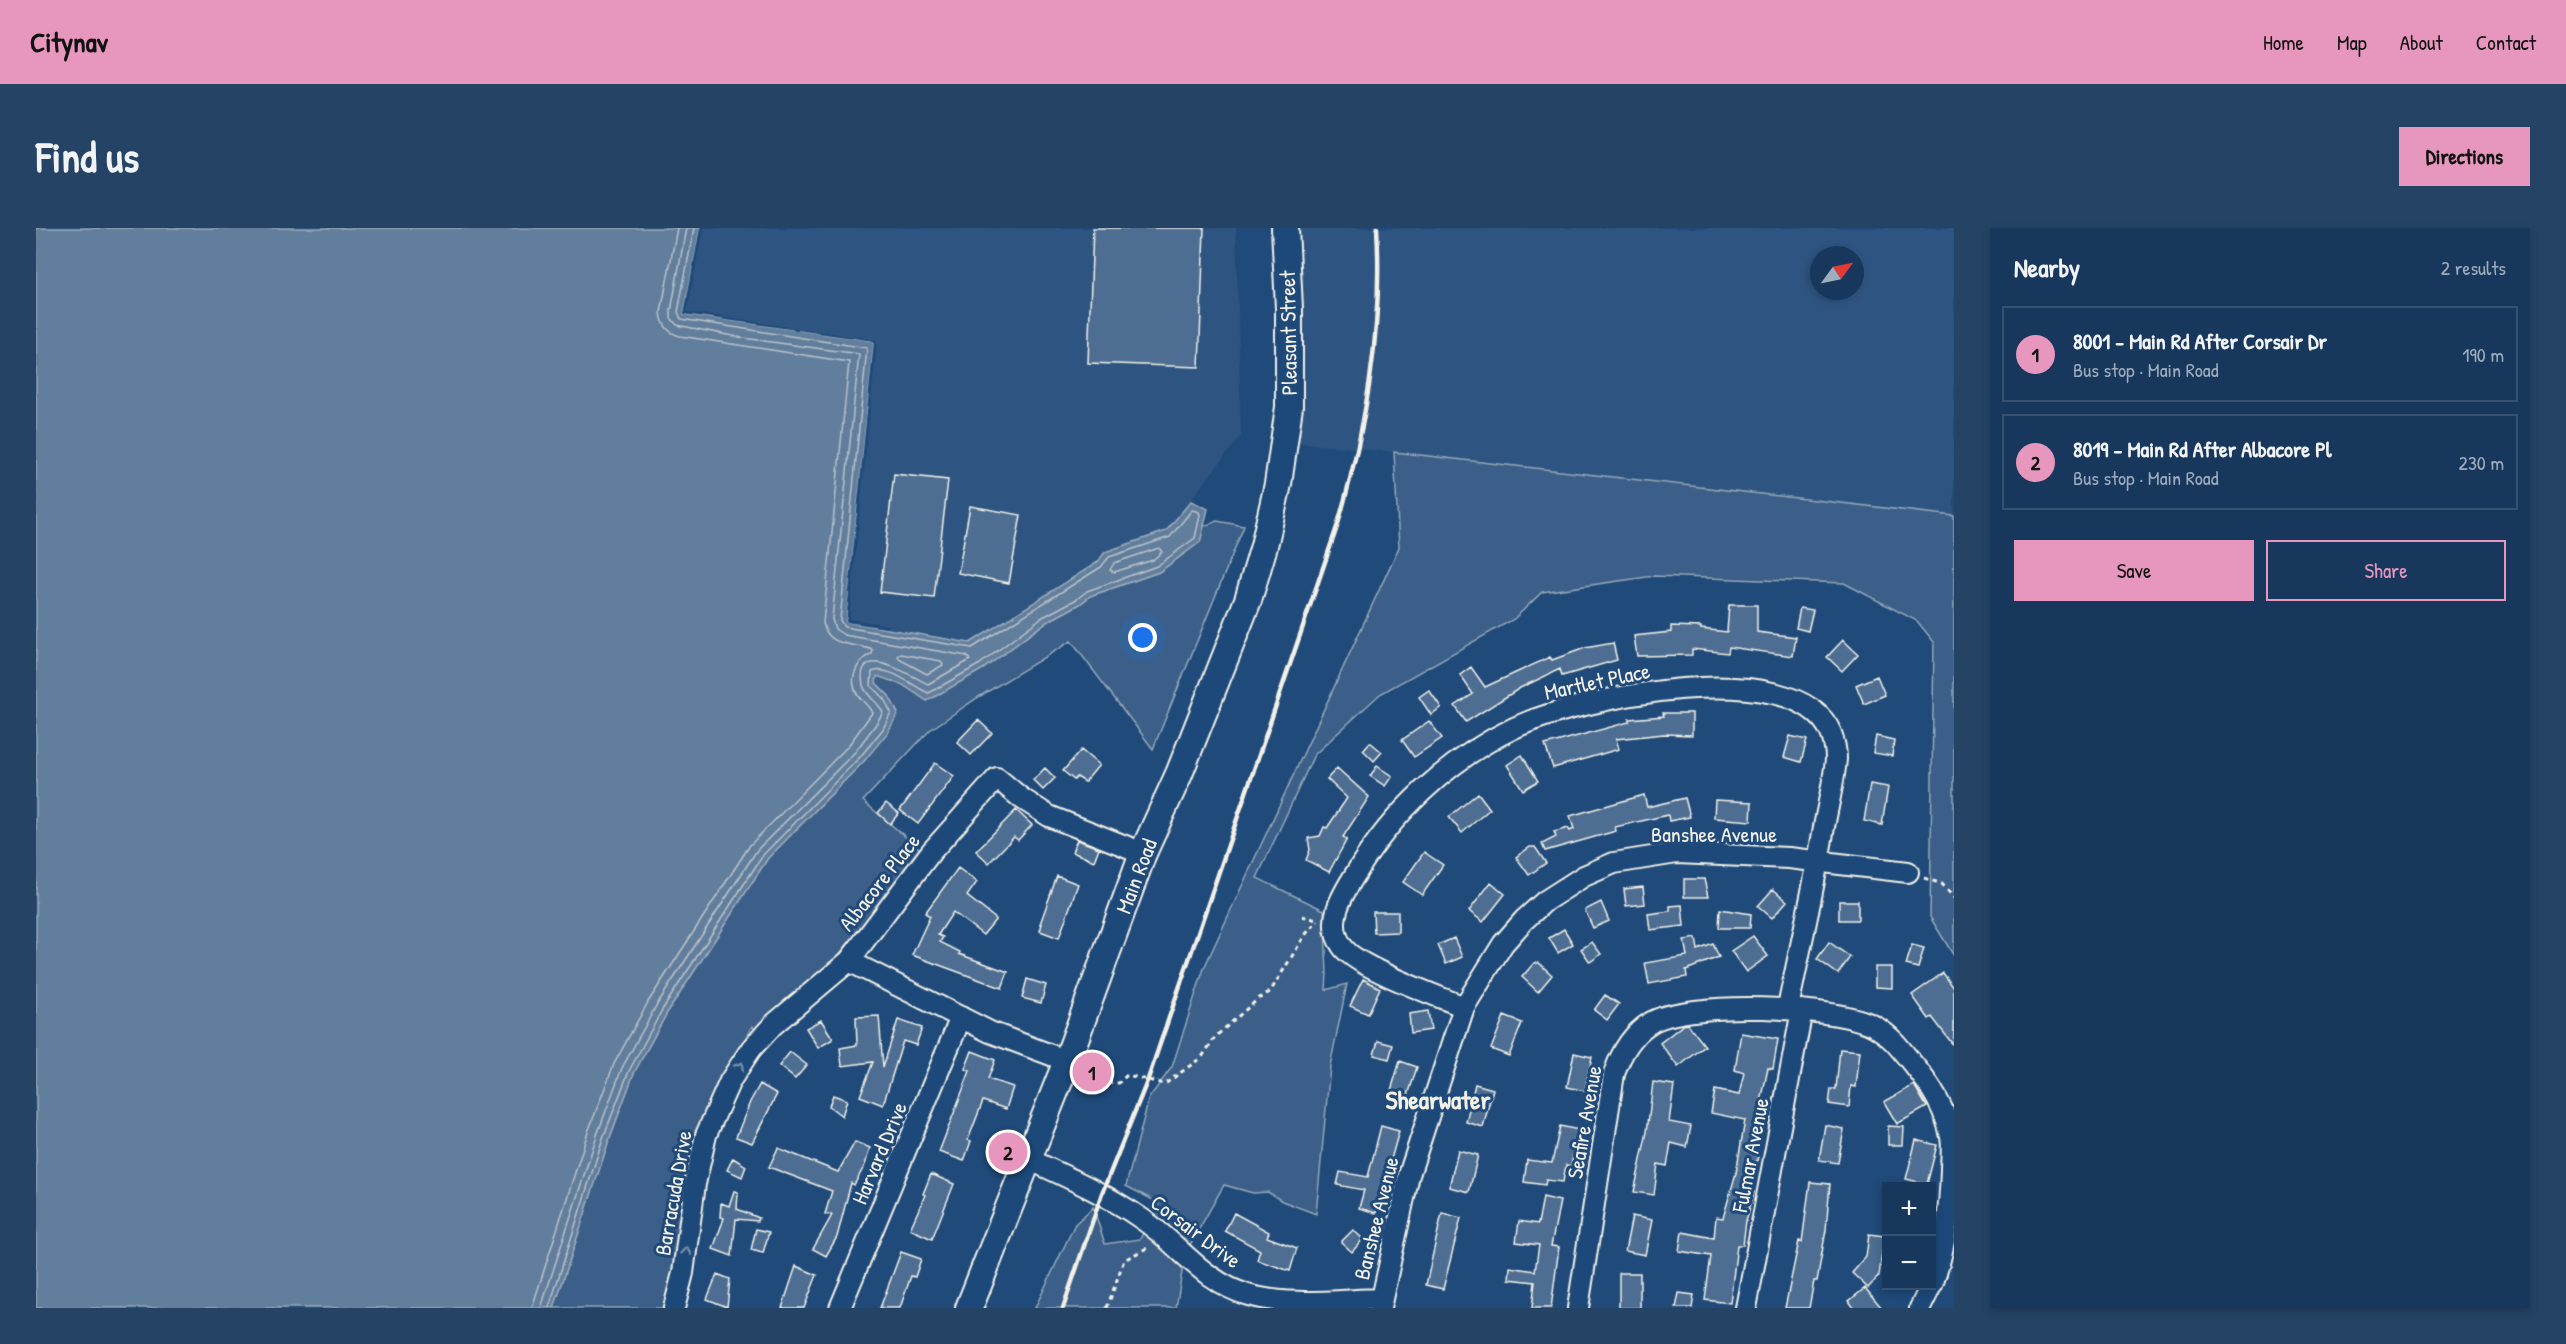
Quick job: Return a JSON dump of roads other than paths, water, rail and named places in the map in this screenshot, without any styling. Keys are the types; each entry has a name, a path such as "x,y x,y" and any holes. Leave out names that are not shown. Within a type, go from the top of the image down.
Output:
{"main road":[{"name":"Pleasant Street","path":"1285,228 1289,371 1289,407 1285,438"},
{"name":"Main Road","path":"969,1308 1067,1061 1143,853 1179,774 1248,600 1264,546 1278,484 1285,438"}],"street":[{"name":"Martlet Place","path":"1464,1007 1370,968 1352,957 1340,944 1327,921 1367,855 1400,814 1454,766 1514,728 1551,714 1616,697 1704,688 1752,690 1797,700 1818,714 1832,734 1836,752 1795,1009"},
{"name":"Albacore Place","path":"1067,1061 990,1032 849,961 931,852 997,777 1021,798 1049,816 1143,853"},
{"name":"Banshee Avenue","path":"1380,1303 1409,1175 1464,1007 1503,944 1545,901 1572,884 1614,863 1677,853 1732,854 1908,872"},
{"name":"Barracuda Drive","path":"674,1308 683,1273 695,1184 706,1135 721,1098 751,1049 774,1025 849,961"},
{"name":"Seafire Avenue","path":"1578,1308 1614,1074 1625,1047 1649,1023 1676,1012 1795,1009 1853,1017 1874,1026 1891,1038 1918,1070 1941,1109 1951,1139 1952,1212 1936,1268"},
{"name":"Fulmar Avenue","path":"1746,1308 1795,1009"},
{"name":"Harvard Drive","path":"840,1308 961,1017"},
{"name":"Corsair Drive","path":"1029,1159 1102,1193 1144,1220 1213,1279 1246,1294 1286,1301 1380,1303"},
{"name":"Seafire Avenue","path":"1920,1308 1929,1290"}],"water":[{"path":"36,228 700,228 684,314 874,341 846,622 970,643 1098,562 1105,552 1166,531 1191,501 1208,509 1200,542 1159,572 1090,596 1045,623 983,669 927,701 903,685 877,676 876,683 889,696 898,713 888,732 865,760 768,858 667,1013 634,1073 609,1140 554,1308 36,1308"}],"railway":[{"path":"1063,1308 1102,1193 1148,1079 1338,524 1357,451 1375,341 1377,228"}],"place":[{"name":"8001 - Main Rd After Corsair Dr","path":"1092,1072"},
{"name":"8019 - Main Rd After Albacore Pl","path":"1008,1152"}],"district":[{"name":"Shearwater","path":"1438,1100"}]}
